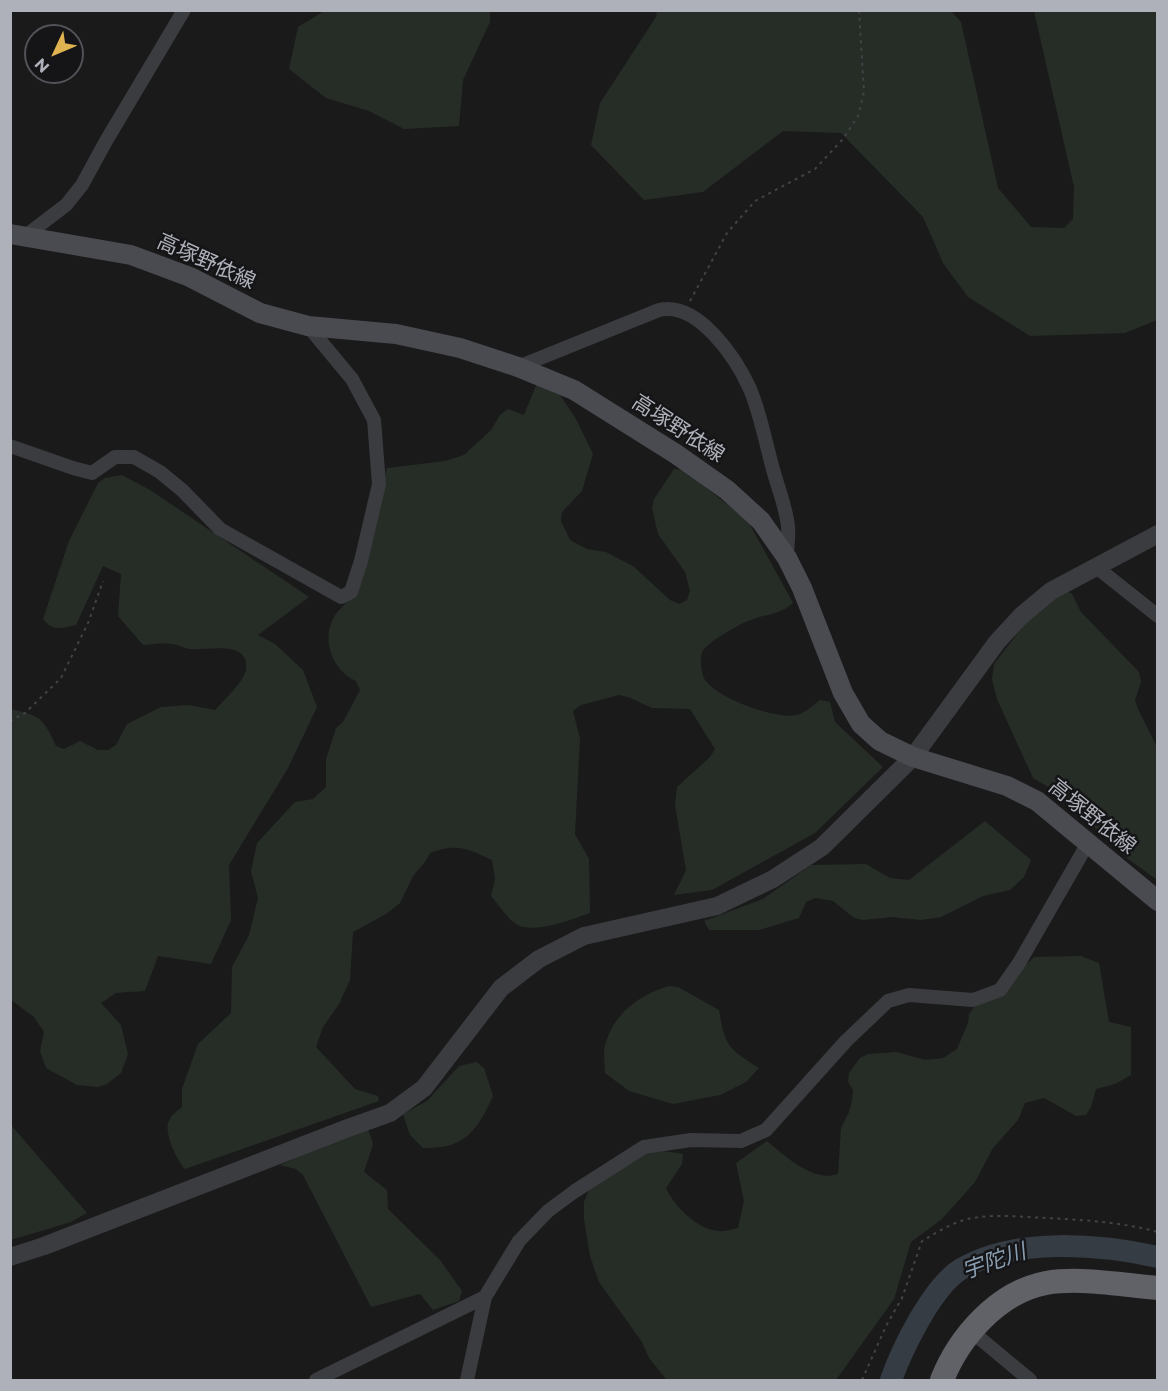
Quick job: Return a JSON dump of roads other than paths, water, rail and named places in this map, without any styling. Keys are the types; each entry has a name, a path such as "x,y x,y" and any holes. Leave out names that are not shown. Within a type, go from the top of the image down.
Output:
{"highway":[{"path":"942,1380 971,1331 987,1314 1017,1293 1046,1283 1082,1281 1158,1288"}],"main road":[{"name":"高塚野依線","path":"17,236 131,255 190,278 260,313 308,326 396,334 460,348 518,367 574,390 727,490 761,521 787,558 802,588 843,693 861,724 880,741 913,757 1007,786 1037,801 1158,901"}],"street":[{"path":"17,236 66,205 82,185 184,10"},
{"path":"518,367 654,312 668,308 685,312 710,331 735,362 750,390 788,526 787,558"},
{"path":"10,446 92,473 115,457 134,457 160,472 182,490 220,529 341,597 351,592 357,576 379,484 374,420 352,379 308,326"},
{"path":"10,1257 390,1113 424,1088 501,988 539,959 585,936 717,906 773,879 822,847 913,757 996,642 1021,616 1051,591 1158,534"},
{"path":"1095,566 1158,616"},
{"path":"467,1380 485,1297 519,1240 548,1210 644,1147 691,1140 741,1141 766,1130 846,1041 888,1002 909,995 973,1000 1000,990 1019,963 1088,843"},
{"path":"325,1379 485,1297"},
{"path":"971,1331 1030,1380"}],"waterway":[{"name":"宇陀川","path":"891,1380 902,1352 929,1304 939,1290 961,1269 1006,1252 1057,1246 1110,1249 1158,1257"}]}
